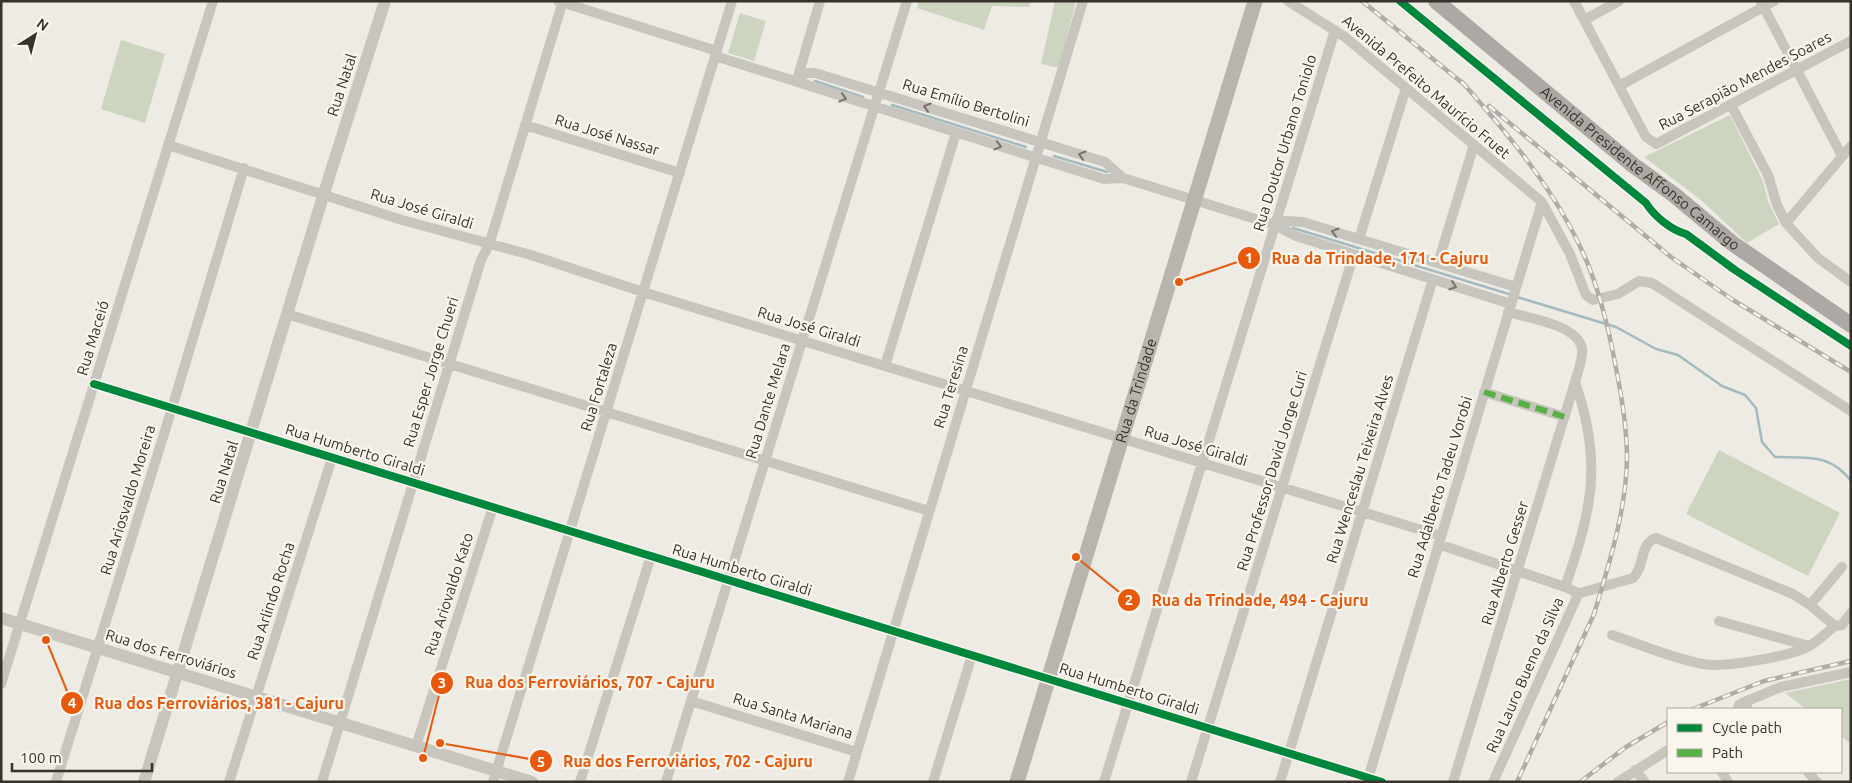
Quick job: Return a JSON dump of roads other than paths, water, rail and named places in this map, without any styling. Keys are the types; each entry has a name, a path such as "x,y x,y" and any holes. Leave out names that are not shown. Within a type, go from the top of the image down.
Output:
{"main road":[{"name":"Rua da Trindade","path":"1017,782 1255,1"},
{"name":"Avenida Presidente Affonso Camargo","path":"1436,1 1633,165 1673,194 1732,243 1851,324"}],"street":[{"name":"Rua Maceió","path":"1,684 213,1"},
{"name":"Rua Natal","path":"144,782 324,193 386,1"},
{"name":"Rua Fortaleza","path":"495,776 732,1"},
{"path":"797,80 820,1"},
{"name":"Rua Dante Melara","path":"666,782 907,1"},
{"name":"Rua Teresina","path":"848,782 1082,1"},
{"name":"Avenida Prefeito Maurício Fruet","path":"1288,1 1335,30 1542,202"},
{"path":"1574,1 1619,86 1762,4 1774,1"},
{"path":"1584,20 1619,1"},
{"name":"Rua Emílio Bertolini","path":"561,2 797,80 811,88 1104,179 1123,178 1275,225 1296,236 1433,279 1567,330 1579,342 1582,352"},
{"name":"Rua Esper Jorge Chueri","path":"322,782 481,260 489,245 561,2"},
{"path":"1762,4 1842,156"},
{"name":"Rua Doutor Urbano Toniolo","path":"1104,782 1335,30"},
{"name":"Rua Serapião Mendes Soares","path":"1619,86 1646,137 1652,142 1660,143 1851,41"},
{"name":"Rua Emílio Bertolini","path":"797,80 811,72 879,92 1105,162 1123,178"},
{"path":"1359,239 1406,88"},
{"path":"1731,106 1768,175 1776,205 1786,224 1818,258 1851,282"},
{"name":"Rua José Nassar","path":"525,125 680,173"},
{"path":"885,366 956,133"},
{"name":"Rua José Giraldi","path":"168,145 324,193 393,217 489,245 531,255 643,292 1362,512 1440,540 1518,572 1565,587"},
{"path":"1438,263 1474,145"},
{"path":"1786,224 1851,146"},
{"name":"Rua Ariosvaldo Moreira","path":"56,782 244,168"},
{"path":"1542,202 1570,254 1586,295 1593,300 1618,294 1639,281 1652,283 1851,411"},
{"name":"Rua Adalberto Tadeu Vorobi","path":"1368,780 1542,202"},
{"name":"Rua Emílio Bertolini","path":"1275,225 1294,220 1516,287"},
{"name":"Rua Professor David Jorge Curi","path":"1191,782 1354,254"},
{"name":"Rua Wenceslau Teixeira Alves","path":"1280,782 1433,279"},
{"path":"287,314 929,511"},
{"name":"Rua Alberto Gesser","path":"1453,782 1565,417 1582,352"},
{"name":"Rua Lauro Bueno da Silva","path":"1494,782 1577,594 1574,590 1565,587 1583,535 1592,488 1592,460 1588,429 1575,382"},
{"name":"Rua Humberto Giraldi","path":"94,384 1289,753 1368,780 1382,782"},
{"path":"1484,392 1565,417"},
{"name":"Rua Arlindo Rocha","path":"229,782 332,458"},
{"name":"Rua Ariovaldo Kato","path":"416,746 493,507"},
{"path":"1577,594 1633,578 1638,573 1645,546 1656,538 1793,594 1810,605 1835,626"},
{"path":"580,782 651,556"},
{"path":"1810,605 1842,567"},
{"path":"1612,635 1677,657 1721,666 1765,658 1810,646 1835,626 1842,625 1851,613"},
{"name":"Rua dos Ferroviários","path":"1,618 416,746 495,776 532,782"},
{"path":"1719,621 1810,646"},
{"path":"933,782 972,655"},
{"path":"1745,707 1776,688 1851,672"},
{"name":"Rua Santa Mariana","path":"691,701 857,752"},
{"path":"1618,782 1667,751"},
{"path":"1635,770 1644,782"}],"waterway":[{"path":"815,81 863,97"},
{"path":"892,105 1026,147"},
{"path":"1054,156 1107,172"},
{"path":"1293,228 1512,295"},
{"path":"1517,297 1616,327 1656,349 1678,355 1722,386 1745,395 1756,408 1762,442 1775,457 1808,458 1826,461 1843,472 1851,481"}],"railway":[{"path":"1362,1 1466,86"},
{"path":"1462,82 1530,164 1559,208 1584,255 1595,282 1607,325 1624,413 1626,436 1627,458 1624,498 1611,557 1594,614 1517,782"},
{"path":"1489,106 1671,257 1733,300 1851,372"},
{"path":"1696,708 1764,681 1851,661"},
{"path":"1580,782 1626,747 1667,723"}],"place":[{"name":"Rua da Trindade, 171 - Cajuru","path":"1179,282"},
{"name":"Rua da Trindade, 494 - Cajuru","path":"1076,557"},
{"name":"Rua dos Ferroviários, 381 - Cajuru","path":"46,640"},
{"name":"Rua dos Ferroviários, 702 - Cajuru","path":"440,743"},
{"name":"Rua dos Ferroviários, 707 - Cajuru","path":"423,758"}]}
